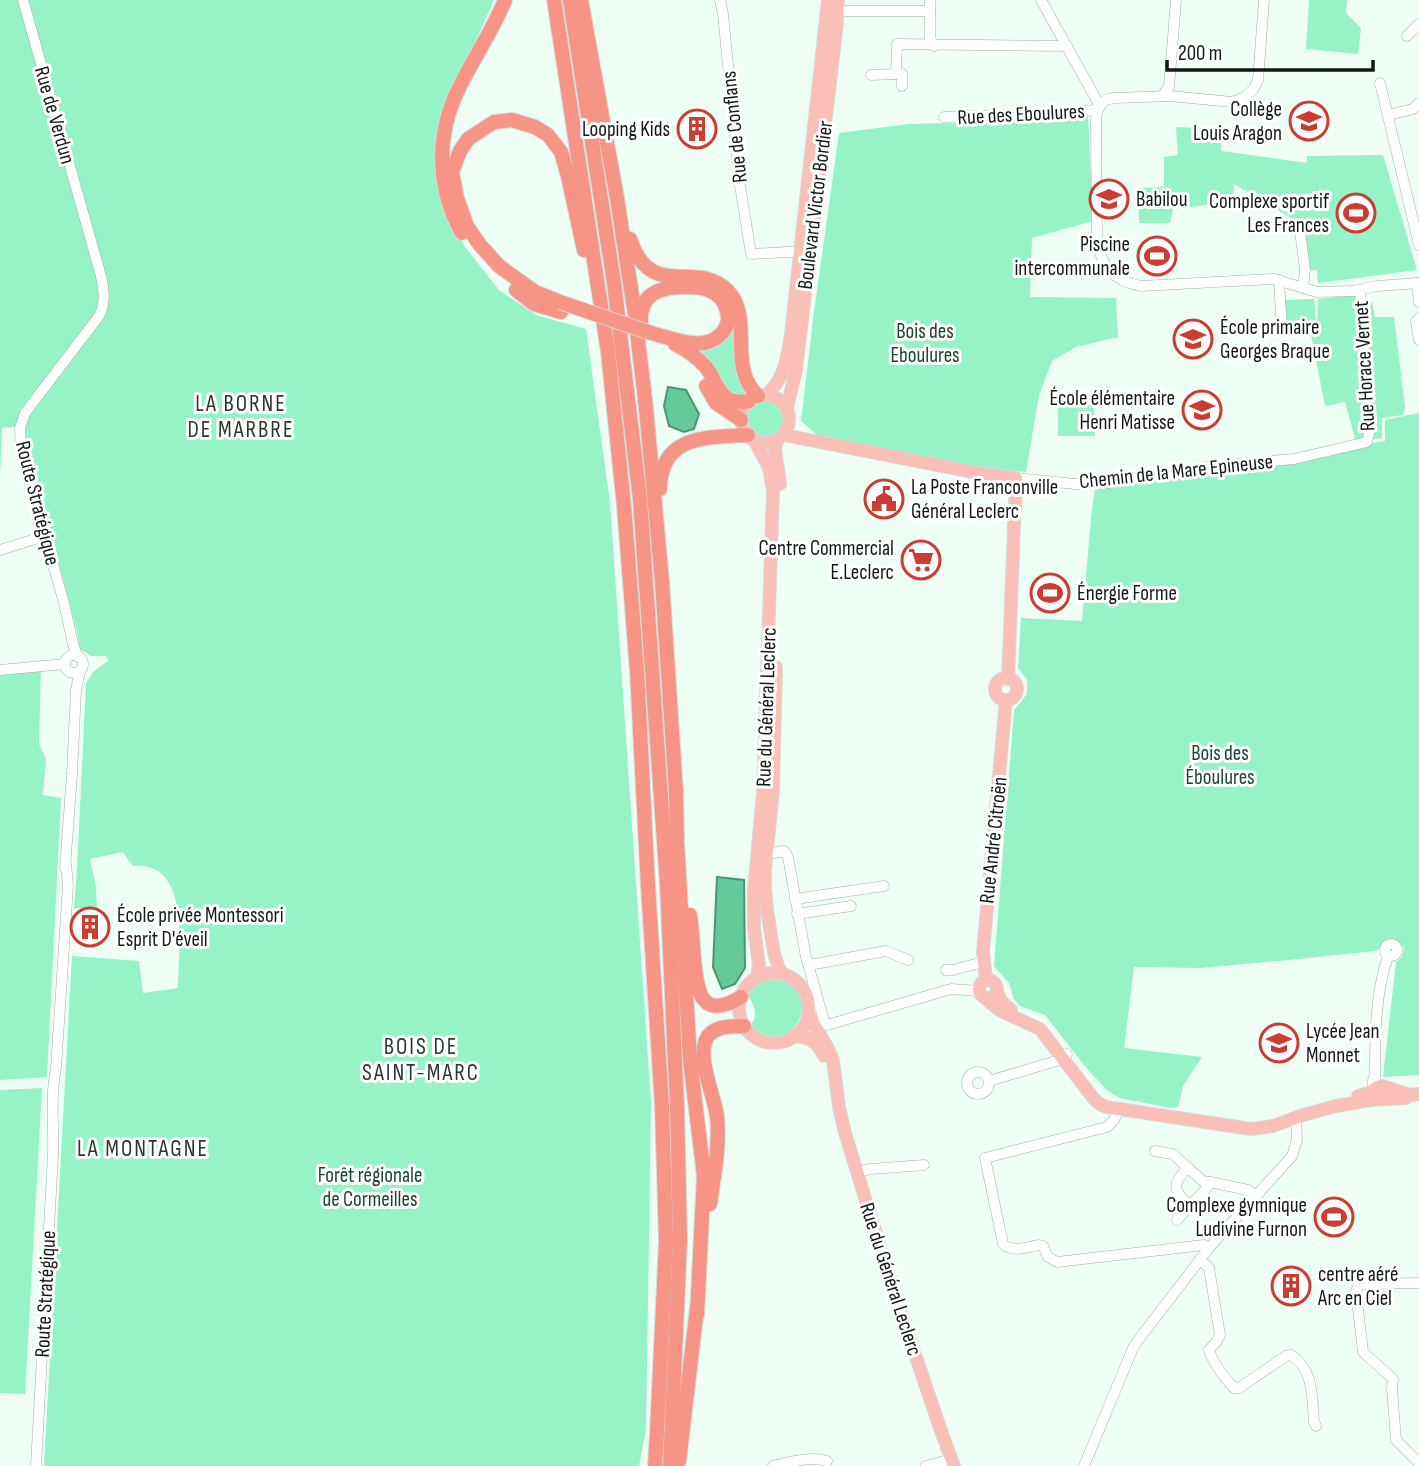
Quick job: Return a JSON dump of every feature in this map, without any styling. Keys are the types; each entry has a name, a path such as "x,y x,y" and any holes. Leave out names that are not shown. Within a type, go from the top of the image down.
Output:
{"highway":[{"path":"505,0 457,93 443,136 442,172 447,201 467,243 503,281 534,304 561,307"},
{"path":"554,0 608,352 636,662 663,1106 666,1241 654,1466"},
{"path":"570,0 614,283 640,499 667,884 680,1240 670,1466"},
{"path":"581,0 617,198 646,408 662,581 676,792 698,991 707,1002 719,1006 741,997"},
{"path":"596,273 584,250 561,152 548,135 535,127 512,120 494,122 468,139 452,172 457,198 467,226 499,266 534,292 561,307 684,349 695,356 709,372 725,398 733,401 758,397 743,371 739,315 732,296 714,282 662,275 646,267 635,253 617,198"},
{"path":"646,408 641,317 650,296 665,288 703,288 719,296 725,305 728,318 725,329 718,338 708,343 695,344 652,337"},
{"path":"652,337 690,362 716,403 741,420"},
{"path":"662,581 660,484 667,459 677,448 692,441 706,438 751,438"},
{"path":"676,792 690,1059 704,1176 697,1315"},
{"path":"678,1466 717,1159 717,1116 703,1051 708,1037 714,1031 722,1027 744,1026"}],"main road":[{"name":"Boulevard Victor Bordier","path":"788,413 795,377 828,0"},
{"name":"Boulevard Victor Bordier","path":"758,397 775,385 787,357 805,251 838,5"},
{"path":"758,397 778,398 788,413 788,426 781,437 765,443 751,438 741,420 744,408 758,397"},
{"name":"Chemin de la Mare Epineuse","path":"788,413 804,434 819,442"},
{"name":"Chemin de la Mare Epineuse","path":"781,437 819,442 967,472 1016,478"},
{"name":"Rue du Général Leclerc","path":"781,437 775,449 780,488 773,790 765,878 769,926 777,963 783,974"},
{"name":"Rue du Général Leclerc","path":"751,438 769,468 774,491 763,790 754,890 754,929 759,965 757,977"},
{"name":"Rue André Citroën","path":"987,991 983,962 1006,700 1014,697 1017,692 1016,683 1008,679 1016,478"},
{"path":"772,973 783,974 795,980 804,990 809,1003 808,1016 803,1028 794,1037 782,1043 764,1042 753,1036 744,1026 739,1009 741,997 757,977 772,973"},
{"path":"987,991 999,1010 1032,1021 1065,1056 1086,1089 1102,1106 1109,1108 1251,1129 1273,1126 1380,1090 1406,1098 1415,1095"},
{"name":"Rue du Général Leclerc","path":"808,1016 833,1060 840,1114 861,1171 896,1298 953,1462"},
{"name":"Rue du Général Leclerc","path":"794,1037 806,1037 818,1046 837,1089"}],"street":[{"name":"Rue de Verdun","path":"23,0 88,230"},
{"name":"Rue de Conflans","path":"719,0 723,13 739,179 751,254 805,251"},
{"path":"1041,0 1098,108 1097,240 1101,257 1111,272 1124,282 1141,286 1277,279 1317,292 1326,292 1418,283 1419,302"},
{"path":"1163,96 1169,87 1176,0"},
{"name":"Rue des Eboulures","path":"944,117 1053,113 1098,108 1105,100 1114,98 1163,96 1233,102 1253,90 1258,80 1264,0"},
{"path":"838,5 930,5 930,38 934,46"},
{"path":"1407,36 1419,24"},
{"path":"896,74 897,44 1067,46"},
{"path":"871,75 902,74 902,86"},
{"path":"1380,83 1419,245"},
{"path":"1388,115 1413,109 1419,103"},
{"path":"1299,223 1305,270 1303,288"},
{"name":"Route Stratégique","path":"36,1466 54,1122 58,1091 61,973 59,951 76,690 64,603 24,464 19,434 23,418 31,405 102,310 104,294 101,276 88,230"},
{"path":"1277,279 1282,331"},
{"name":"Rue Horace Vernet","path":"1360,290 1371,424 1367,442"},
{"path":"1419,318 1416,322 1419,340"},
{"name":"Chemin de la Mare Epineuse","path":"1016,478 1075,484 1108,483 1215,466 1294,459 1367,442"},
{"path":"0,550 45,536"},
{"path":"0,670 72,664"},
{"path":"773,853 787,853 790,862 808,965 827,1025 951,989 987,991"},
{"path":"795,899 884,886"},
{"path":"797,914 851,906"},
{"path":"808,965 886,951 908,960"},
{"path":"1380,1090 1375,1036 1380,986 1388,956"},
{"path":"946,970 983,962"},
{"path":"989,1081 1065,1056"},
{"path":"1119,1109 1107,1127 985,1158 1003,1244 1013,1249 1039,1245 1045,1249 1048,1257 1057,1262 1205,1245 1209,1248"},
{"path":"1084,1466 1133,1348 1209,1248 1292,1156 1297,1140 1299,1116"},
{"path":"1155,1151 1173,1154 1204,1182 1248,1190 1256,1196"},
{"path":"861,1171 924,1165"},
{"path":"1188,1168 1178,1178 1176,1185 1178,1195 1190,1206"},
{"path":"1177,1220 1210,1182"},
{"path":"1200,1259 1209,1268 1220,1335 1209,1354 1219,1369 1234,1388 1239,1388 1286,1356 1295,1357 1309,1377 1316,1426"},
{"path":"1417,1463 1396,1440 1393,1379 1363,1352 1356,1291 1359,1285 1363,1284 1419,1283"},
{"path":"773,1466 821,1459 829,1464"},
{"path":"926,1466 953,1462"}],"green space":[{"name":"Forêt régionale de Cormeilles","path":"0,0 494,0 457,83 436,152 446,206 465,247 499,290 536,315 586,329 610,503 651,1103 646,1429 639,1466 44,1466 72,956 139,961 143,993 178,988 179,931 178,911 173,892 165,877 152,868 133,866 123,852 90,859 97,909 74,908 86,683 93,672 108,661 106,656 91,656 80,649 22,426 2,428 0,477"},
{"path":"1309,0 1347,0 1346,13 1361,28 1358,54 1306,49"},
{"name":"Bois des Eboulures","path":"1088,114 1093,221 1032,238 1030,297 1116,298 1118,337 1076,347 1052,361 1039,395 1026,472 957,465 819,437 801,421 839,133 909,124 992,122"},
{"path":"1176,127 1221,129 1221,151 1307,163 1307,156 1383,155 1417,270 1318,283 1317,270 1305,270 1299,223 1234,184 1233,202 1173,209 1170,223 1139,223 1138,188 1164,187 1164,157 1178,155"},
{"path":"1355,295 1355,303 1372,302 1375,317 1394,317 1405,407 1403,415 1382,418 1382,438 1356,442 1345,402 1325,406 1309,324 1317,323 1318,299"},
{"path":"1314,299 1316,322 1284,325 1282,300"},
{"path":"735,315 748,393 743,398 732,398 693,348"},
{"path":"765,400 779,405 784,419 779,433 765,438 751,433 746,419 751,405"},
{"path":"1058,400 1094,400 1095,436 1058,436"},
{"name":"Bois des Éboulures","path":"1419,413 1419,1075 1383,1077 1396,962 1402,957 1404,948 1398,942 1388,941 1376,951 1289,960 1200,968 1134,967 1124,1048 1202,1057 1183,1086 1178,1107 1170,1108 1120,1098 1108,1091 1088,1070 1045,1015 1020,1006 1014,999 1009,983 994,966 1014,710 1027,694 1027,679 1018,668 1021,618 1082,621 1095,488 1385,441 1385,420"},
{"path":"41,668 39,744 46,759 43,795 61,798 47,1077 0,1080 0,674"},
{"path":"772,979 790,984 800,994 802,1007 799,1020 791,1030 780,1037 766,1036 751,1025 755,1011 748,997 757,985"},
{"path":"42,1088 25,1394 0,1393 0,1090"}],"shaded area":[{"path":"668,387 686,390 699,414 694,429 684,432 669,426 664,406"},
{"path":"717,877 744,880 745,968 735,984 722,989 713,967"}],"place":[{"name":"Collège Louis Aragon","path":"1309,121"},
{"name":"Looping Kids","path":"697,129"},
{"name":"Babilou","path":"1109,199"},
{"name":"Complexe sportif Les Frances","path":"1356,213"},
{"name":"Piscine intercommunale","path":"1157,256"},
{"name":"École primaire Georges Braque","path":"1193,339"},
{"name":"École élémentaire Henri Matisse","path":"1202,410"},
{"name":"La Poste Franconville Général Leclerc","path":"884,499"},
{"name":"Centre Commercial E.Leclerc","path":"921,560"},
{"name":"Énergie Forme","path":"1050,593"},
{"name":"École privée Montessori Esprit D'éveil","path":"90,927"},
{"name":"Lycée Jean Monnet","path":"1279,1043"},
{"name":"Complexe gymnique Ludivine Furnon","path":"1334,1217"},
{"name":"centre aéré Arc en Ciel","path":"1291,1286"}],"district":[{"name":"LA BORNE DE MARBRE","path":"241,416"},
{"name":"BOIS DE SAINT-MARC","path":"421,1059"},
{"name":"LA MONTAGNE","path":"143,1148"}]}
